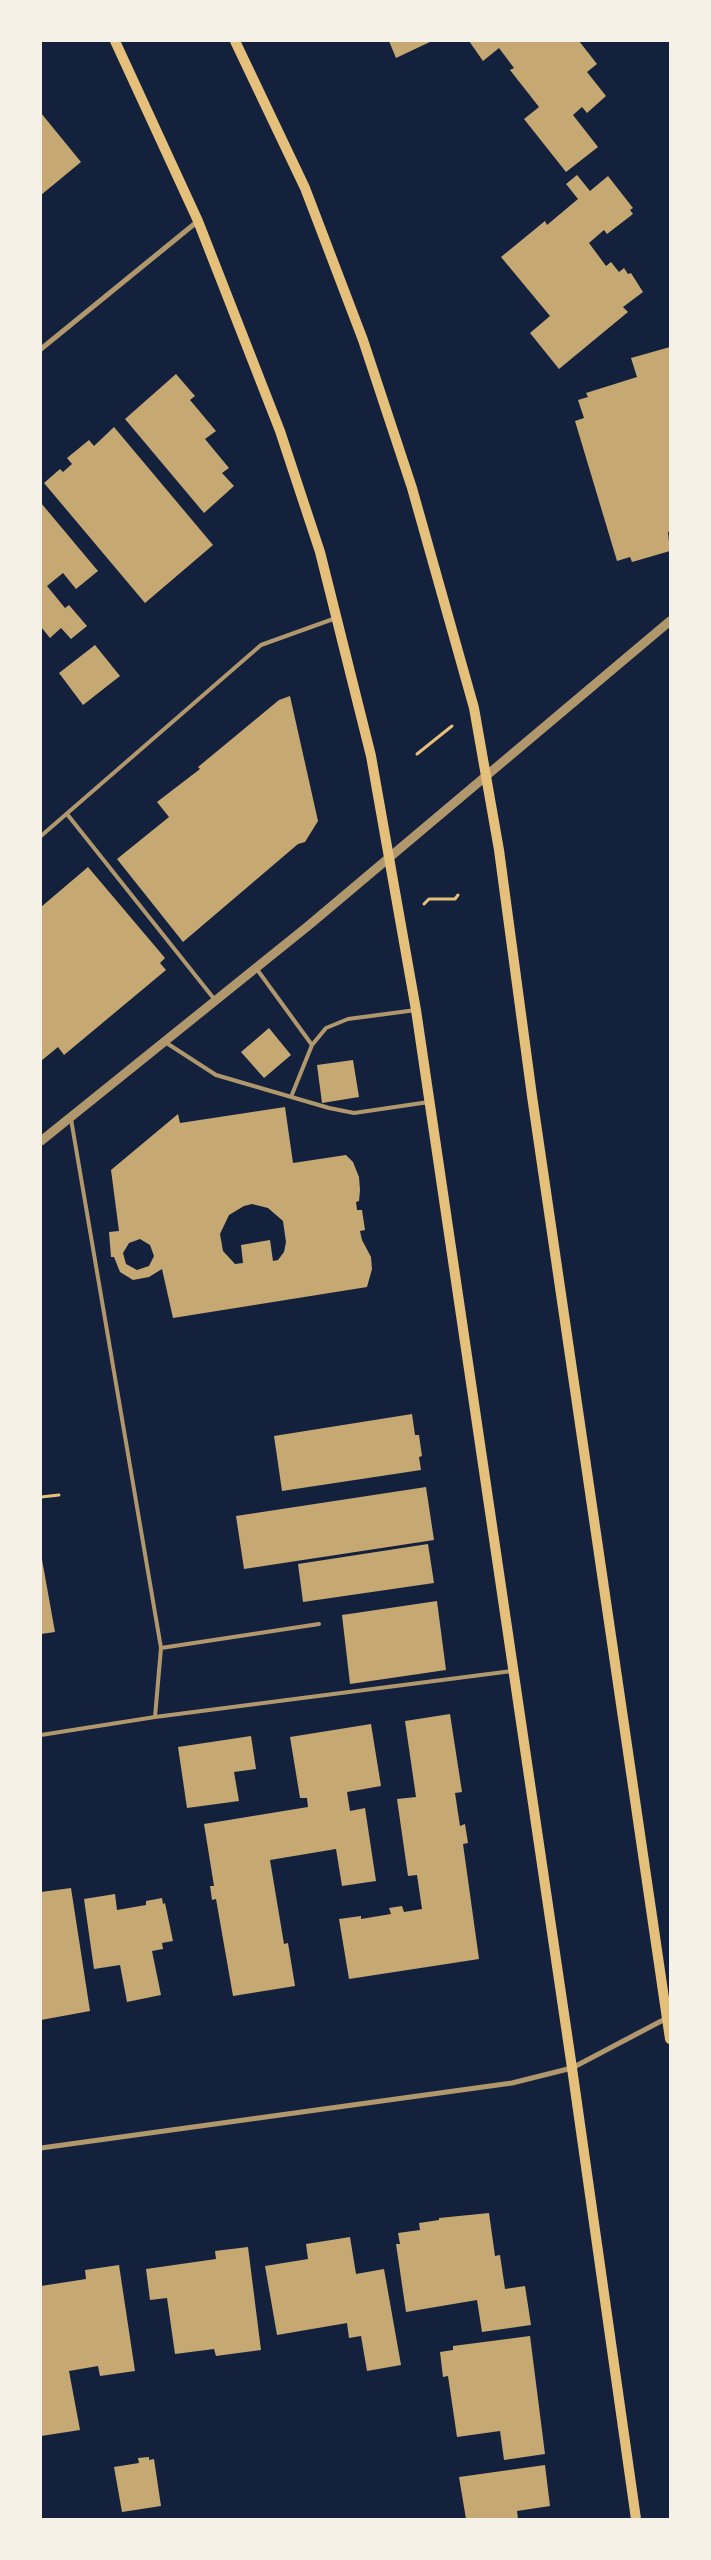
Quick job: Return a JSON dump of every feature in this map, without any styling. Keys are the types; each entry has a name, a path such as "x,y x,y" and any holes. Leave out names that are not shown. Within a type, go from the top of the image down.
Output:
{"main road":[{"path":"115,41 198,221 280,430 320,552 371,756 416,1010 572,2068 636,2519"},
{"path":"236,41 305,188 363,340 412,488 448,610 474,708 487,774 670,2039"}],"street":[{"path":"41,349 198,221"},
{"path":"41,1141 256,968 670,621"},
{"path":"41,2148 512,2083 572,2068 668,2017"}],"lane":[{"path":"41,836 261,645 338,618"},
{"path":"67,814 215,1001"},
{"path":"256,968 312,1045"},
{"path":"291,1097 312,1045 326,1028 348,1020 416,1010"},
{"path":"165,1042 216,1075 354,1113 429,1102"},
{"path":"70,1117 161,1648 155,1717"},
{"path":"161,1648 319,1624"},
{"path":"41,1735 155,1717 514,1671"}],"path":[{"path":"417,754 453,725"},
{"path":"422,907 429,899 455,899 458,896"},
{"path":"41,1497 59,1495"}],"building":[{"path":"389,41 432,41 396,58"},
{"path":"469,41 579,41 597,64 587,72 606,96 587,113 582,107 573,115 598,147 566,172 524,119 539,107 510,70 514,68 499,48 483,61"},
{"path":"41,113 81,162 41,195"},
{"path":"577,175 590,191 608,176 633,208 630,210 633,214 607,234 604,230 589,243 606,266 611,262 619,272 624,268 628,274 631,273 643,292 623,307 628,312 559,369 530,333 550,316 501,257 545,221 547,225 578,199 566,184"},
{"path":"670,347 670,531 668,532 670,551 632,562 630,557 617,561 575,421 584,418 578,400 588,397 586,393 637,377 631,358"},
{"path":"176,374 195,396 190,400 216,431 205,439 229,468 222,473 234,486 204,513 125,419"},
{"path":"114,427 213,545 145,603 44,483 60,469 63,472 72,464 67,458 89,440 94,446"},
{"path":"41,503 98,571 76,589 63,573 47,586 65,608 69,605 87,626 71,639 61,628 50,638 41,627"},
{"path":"95,645 120,676 83,705 59,673"},
{"path":"290,696 318,821 305,842 298,844 183,942 117,859 169,817 157,802 200,769 198,767 279,700"},
{"path":"88,867 165,958 160,963 166,970 64,1055 58,1047 41,1061 41,907"},
{"path":"269,1028 291,1055 264,1078 241,1052"},
{"path":"353,1060 359,1097 322,1103 317,1065"},
{"path":"285,1107 293,1163 346,1155 353,1162 359,1177 360,1190 359,1201 356,1202 357,1210 362,1210 365,1230 360,1231 362,1240 371,1257 372,1269 367,1287 173,1318 162,1269 149,1277 133,1280 120,1272 114,1257 111,1257 109,1232 119,1231 111,1170 178,1114 180,1123","holes":["252,1204 268,1208 283,1221 286,1242 284,1252 278,1260 273,1261 270,1240 241,1245 243,1263 235,1264 223,1251 220,1234 229,1215 244,1206","140,1239 150,1245 154,1256 149,1266 137,1270 126,1264 123,1253 129,1243"]},
{"path":"412,1414 415,1435 419,1435 422,1456 419,1457 421,1470 282,1491 274,1436"},
{"path":"426,1487 434,1540 244,1569 236,1516"},
{"path":"428,1544 434,1583 303,1602 298,1564"},
{"path":"41,1554 55,1632 41,1634"},
{"path":"437,1601 446,1670 350,1684 342,1615"},
{"path":"450,1714 462,1792 455,1793 460,1826 465,1824 468,1843 463,1844 479,1959 349,1979 339,1919 361,1916 361,1919 391,1914 389,1908 402,1906 404,1912 422,1909 417,1875 408,1876 397,1799 416,1797 405,1721"},
{"path":"371,1724 381,1786 347,1792 350,1811 365,1808 376,1881 342,1886 336,1849 270,1860 284,1944 288,1943 295,1986 233,1996 216,1899 212,1900 210,1886 214,1886 204,1824 308,1807 307,1798 300,1798 290,1737"},
{"path":"251,1736 256,1769 234,1772 239,1801 187,1808 178,1747"},
{"path":"71,1888 90,2011 41,2020 41,1892"},
{"path":"115,1894 117,1910 146,1905 146,1901 162,1898 163,1904 165,1903 173,1941 162,1943 163,1949 152,1951 161,1995 127,2002 120,1965 94,1969 84,1899"},
{"path":"489,2213 495,2256 500,2255 505,2289 525,2286 531,2325 482,2332 477,2300 406,2312 396,2244 400,2244 398,2233 420,2230 419,2223 439,2220 439,2218"},
{"path":"350,2237 356,2274 384,2269 401,2365 367,2371 361,2336 349,2338 347,2323 277,2335 265,2266 308,2259 306,2244"},
{"path":"248,2247 261,2350 216,2356 214,2349 175,2354 167,2298 150,2300 146,2269 216,2259 215,2251"},
{"path":"119,2265 135,2371 100,2376 98,2366 69,2371 80,2430 41,2436 41,2286 86,2279 85,2270"},
{"path":"530,2336 545,2454 504,2460 500,2431 457,2437 448,2376 443,2377 440,2352 453,2350 453,2346"},
{"path":"149,2457 149,2460 154,2459 161,2506 122,2512 114,2467 139,2463 138,2458"},
{"path":"545,2465 550,2506 517,2511 518,2519 466,2519 459,2477"}]}
